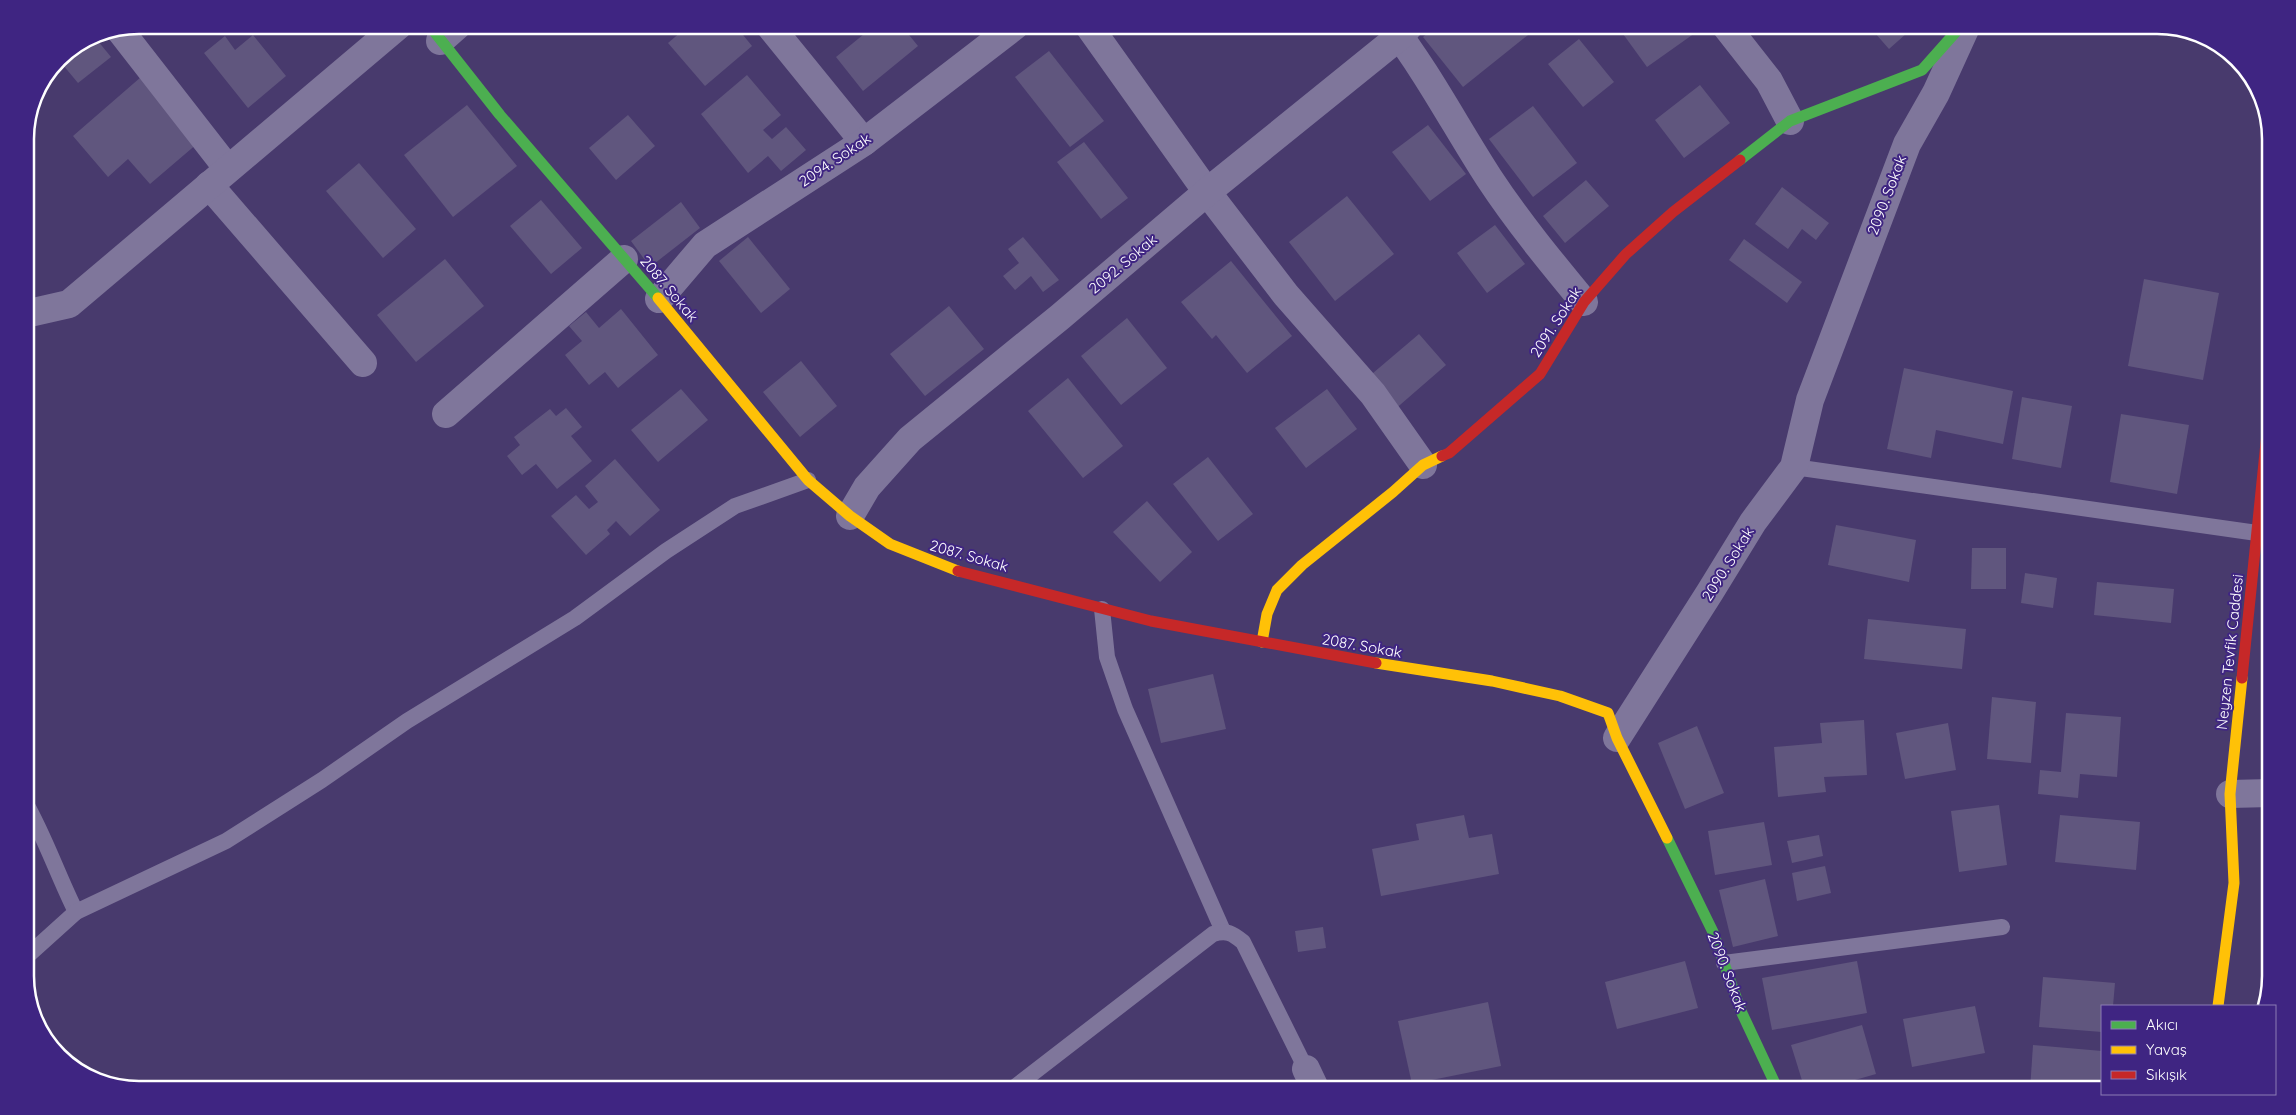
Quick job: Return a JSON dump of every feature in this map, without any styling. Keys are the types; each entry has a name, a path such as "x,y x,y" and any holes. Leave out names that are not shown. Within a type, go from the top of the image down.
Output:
{"street":[{"path":"34,312 69,304 388,34"},
{"name":"2087. Sokak","path":"445,34 624,259 808,480 850,516 890,544 952,569 1161,623 1320,654 1492,681 1560,696 1608,713 1617,738"},
{"path":"776,34 864,142"},
{"name":"2094. Sokak","path":"658,299 705,245 864,142 1004,34"},
{"path":"1094,34 1207,192 1286,295 1373,394 1423,465"},
{"name":"2092. Sokak","path":"850,516 867,487 910,439 1060,317 1394,34"},
{"path":"1403,34 1519,222 1584,302"},
{"path":"1731,34 1769,82 1790,121"},
{"name":"2091. Sokak","path":"1262,642 1267,614 1277,590 1302,565 1393,492 1423,465 1449,453 1540,374 1584,302 1626,254 1674,212 1790,121 1922,70 1954,34"},
{"name":"2090. Sokak","path":"1774,1081 1741,1011 1713,932 1617,738 1753,522 1794,467 1810,400 1907,144 1936,93 1964,34"},
{"path":"123,35 219,177 363,363"},
{"path":"446,414 624,259"},
{"name":"Neyzen Tevfik Caddesi","path":"2218,1005 2234,884 2230,794 2262,491"},
{"path":"2230,794 2262,793"}],"lane":[{"path":"1794,467 2258,533"},
{"path":"34,950 76,912 226,840 322,780 407,721 575,618 666,550 735,506 808,480"},
{"path":"1102,609 1107,657 1125,709 1222,931"},
{"path":"34,818 76,912"},
{"path":"1724,964 2002,927"},
{"path":"1022,1081 1213,934 1222,931 1231,932 1243,942 1311,1079"}],"building":[{"path":"678,34 742,34 752,46 705,86 668,43"},
{"path":"864,34 908,34 918,46 863,91 836,57"},
{"path":"1427,34 1529,34 1463,87 1423,37"},
{"path":"1623,34 1694,34 1647,67"},
{"path":"1876,34 1906,34 1889,49"},
{"path":"253,35 286,76 248,108 204,53 225,36 235,50"},
{"path":"1579,39 1614,82 1583,107 1548,64"},
{"path":"99,42 111,57 78,83 63,65 80,51"},
{"path":"1049,51 1104,121 1070,147 1015,77"},
{"path":"747,75 781,115 763,130 772,139 786,127 806,150 781,171 768,156 748,173 701,114"},
{"path":"141,77 198,143 150,184 128,159 108,177 73,136"},
{"path":"1700,85 1730,123 1684,158 1655,120"},
{"path":"467,105 517,166 453,217 404,155"},
{"path":"1533,106 1577,163 1533,197 1489,139"},
{"path":"628,115 655,146 616,180 589,148"},
{"path":"1428,125 1466,174 1430,201 1392,152"},
{"path":"1084,142 1128,198 1101,219 1057,162"},
{"path":"359,163 416,229 383,258 326,191"},
{"path":"1586,180 1609,206 1565,243 1543,216"},
{"path":"1782,187 1829,223 1816,240 1802,229 1788,249 1755,224"},
{"path":"1347,196 1394,254 1335,301 1289,242"},
{"path":"541,200 582,248 551,274 510,226"},
{"path":"681,202 700,228 650,267 631,241"},
{"path":"1495,225 1525,264 1487,293 1457,253"},
{"path":"748,237 790,289 761,313 719,261"},
{"path":"1023,237 1059,280 1043,292 1031,276 1015,290 1003,276 1019,263 1008,249"},
{"path":"1744,239 1802,282 1787,303 1729,260"},
{"path":"445,259 484,306 416,362 377,315"},
{"path":"1231,261 1292,336 1247,373 1216,335 1212,339 1181,302"},
{"path":"2144,279 2219,293 2203,380 2128,366"},
{"path":"949,306 984,349 925,396 890,354"},
{"path":"621,309 658,355 618,388 605,372 589,385 565,355 582,341 569,326 586,312 599,328"},
{"path":"1127,318 1167,368 1121,405 1081,356"},
{"path":"1419,334 1446,365 1393,411 1366,379"},
{"path":"801,361 837,406 800,437 763,392"},
{"path":"1904,368 2013,391 2003,444 1936,430 1931,458 1887,449"},
{"path":"1068,378 1123,446 1083,478 1028,411"},
{"path":"681,389 708,420 658,462 631,430"},
{"path":"1327,389 1357,429 1306,468 1275,428"},
{"path":"2022,397 2072,406 2061,468 2012,459"},
{"path":"566,408 582,427 571,436 592,461 557,489 536,464 522,475 507,456 520,445 514,437 550,409 556,416"},
{"path":"2121,414 2189,425 2177,494 2110,482"},
{"path":"1208,457 1253,514 1218,541 1173,484"},
{"path":"615,459 660,510 630,536 616,521 607,530 610,534 586,555 551,516 576,495 589,509 598,502 585,486"},
{"path":"1147,501 1192,552 1160,582 1113,532"},
{"path":"1836,525 1916,540 1909,582 1828,565"},
{"path":"1972,548 2006,548 2006,589 1971,589"},
{"path":"2025,573 2057,578 2053,608 2021,603"},
{"path":"2097,582 2174,589 2171,623 2094,615"},
{"path":"1868,619 1966,629 1962,669 1864,659"},
{"path":"1213,674 1226,729 1161,743 1148,689"},
{"path":"1992,697 2036,702 2031,763 1987,759"},
{"path":"2066,713 2121,717 2117,777 2080,774 2078,798 2038,794 2040,770 2061,772"},
{"path":"1864,720 1867,775 1824,777 1826,792 1778,797 1774,747 1822,743 1820,723"},
{"path":"1948,723 1956,770 1905,779 1896,733"},
{"path":"1697,726 1724,793 1685,809 1658,743"},
{"path":"1999,805 2007,865 1959,872 1951,811"},
{"path":"1464,815 1469,838 1492,834 1499,874 1381,896 1372,849 1419,840 1416,824"},
{"path":"2060,815 2140,822 2136,870 2055,862"},
{"path":"1764,822 1772,865 1715,875 1708,831"},
{"path":"1819,835 1823,856 1792,863 1787,841"},
{"path":"1825,866 1831,893 1797,901 1792,873"},
{"path":"1765,879 1778,936 1733,947 1719,890"},
{"path":"1323,927 1326,948 1298,952 1295,931"},
{"path":"1685,961 1698,1008 1617,1029 1605,982"},
{"path":"1857,961 1867,1013 1772,1030 1762,978"},
{"path":"2043,977 2115,983 2113,1005 2101,1005 2101,1032 2039,1027"},
{"path":"1488,1002 1501,1066 1427,1081 1411,1081 1398,1021"},
{"path":"1975,1006 1985,1053 1912,1067 1903,1019"},
{"path":"1862,1025 1876,1074 1852,1081 1802,1081 1791,1045"},
{"path":"2033,1045 2101,1051 2101,1081 2031,1081"}],"traffic: fast":[{"path":"436,34 500,115 658,298"},
{"path":"1740,160 1790,121 1922,70 1954,34"},
{"path":"1667,838 1713,932 1741,1011 1774,1081"}],"traffic: slow":[{"path":"658,298 808,480 850,516 890,544 958,571"},
{"path":"1262,642 1267,614 1277,590 1302,565 1393,492 1423,465 1442,456"},
{"path":"1376,663 1492,681 1560,696 1608,713 1617,738 1667,838"},
{"path":"2218,1005 2234,883 2230,794 2242,678"}],"traffic: jam":[{"path":"1442,456 1449,453 1540,374 1584,302 1626,254 1673,212 1740,160"},
{"path":"2242,678 2262,482"},
{"path":"958,571 1151,621 1376,663"}]}
